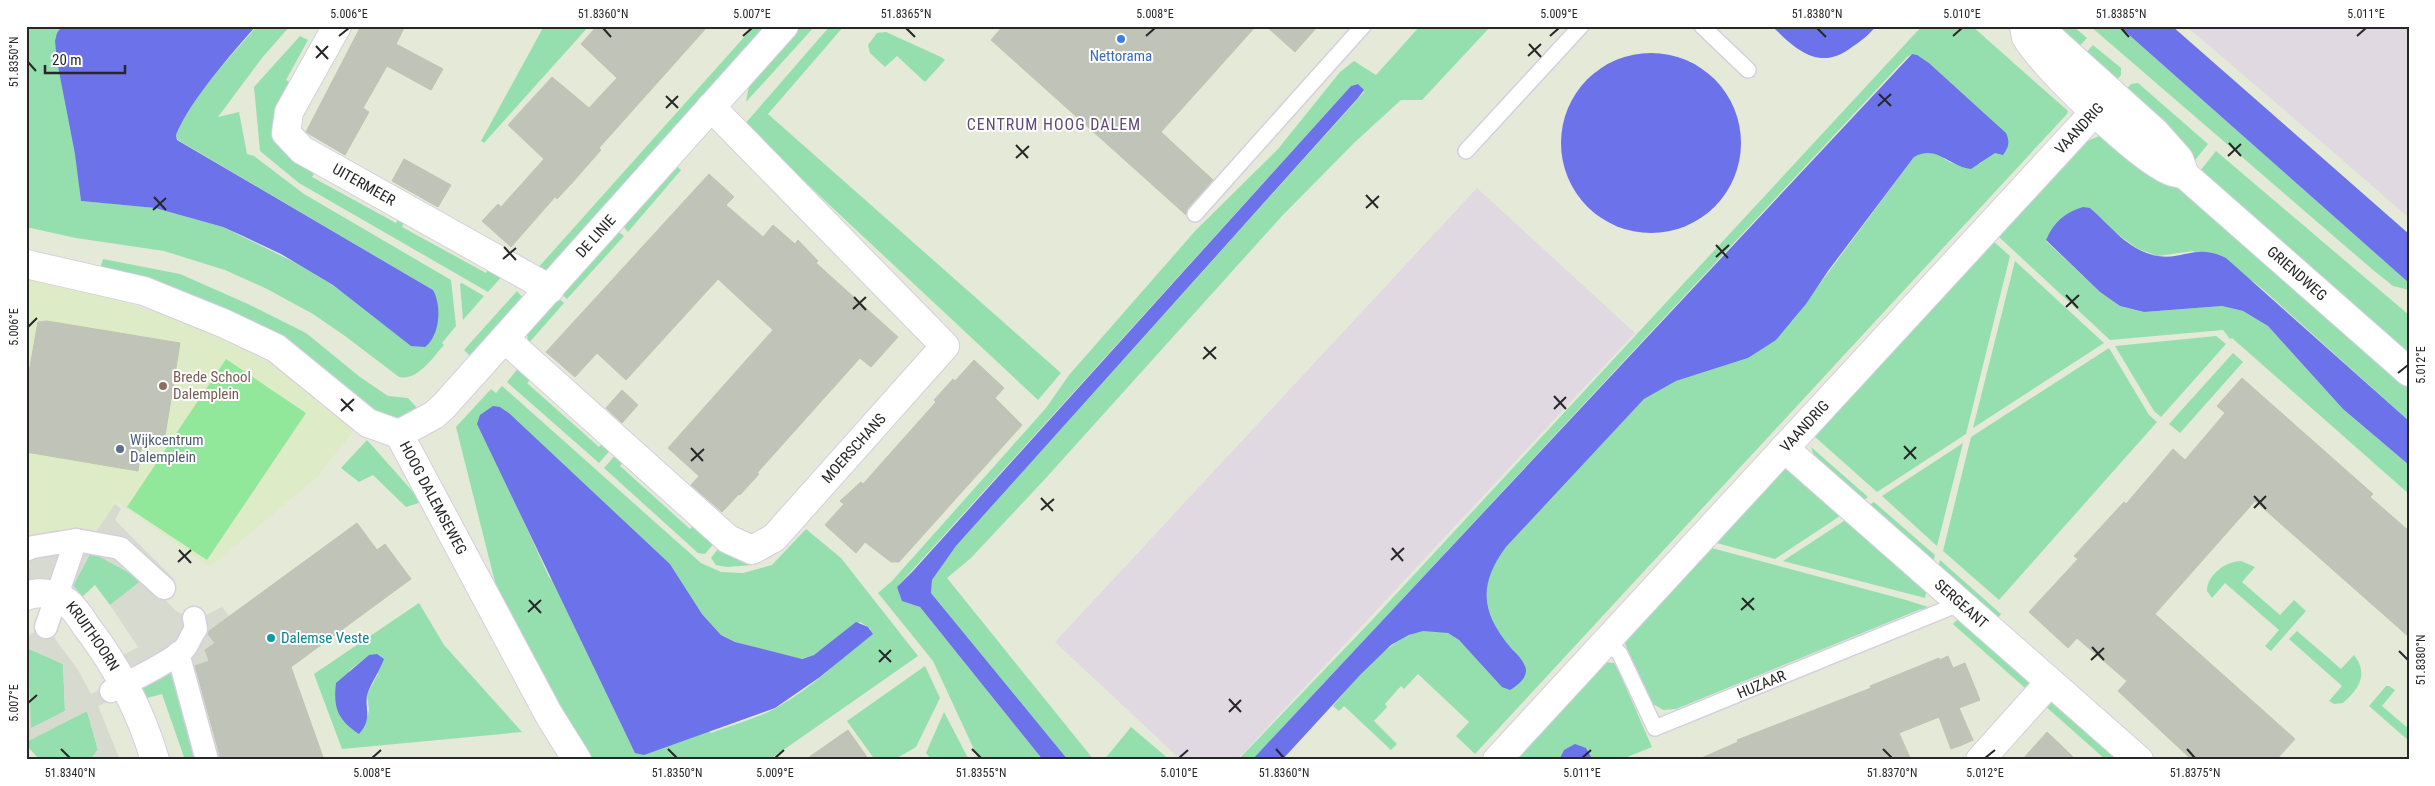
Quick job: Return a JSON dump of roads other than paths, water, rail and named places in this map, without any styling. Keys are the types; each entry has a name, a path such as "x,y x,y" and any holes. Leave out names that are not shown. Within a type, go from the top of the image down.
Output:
{"street":[{"name":"UITERMEER","path":"337,26 289,112 286,133 302,150 550,288"},
{"name":"DE LINIE","path":"399,434 434,415 443,407 784,26"},
{"name":"GRIENDWEG","path":"2024,26 2025,36 2047,64 2104,102 2156,133 2179,159 2185,175 2409,372"},
{"name":"GRIENDWEG","path":"2036,26 2104,102"},
{"name":"VAANDRIG","path":"1497,760 2104,102"},
{"name":"MOERSCHANS","path":"505,339 728,538 752,550 774,538 939,353 945,346 711,107"},
{"name":"HOOG DALEMSEWEG","path":"29,265 144,291 223,323 276,348 368,423 399,434 549,715 577,760"},
{"name":"SERGEANT","path":"1784,448 2139,760"},
{"path":"26,550 33,547 76,540 120,548 164,588"},
{"name":"KRUITHOORN","path":"46,627 55,596 76,540"},
{"name":"KRUITHOORN","path":"26,596 38,592 55,596 67,602 78,615 118,687 155,760"},
{"name":"KRUITHOORN","path":"118,687 185,648 189,637 196,629 194,618"},
{"path":"178,653 207,760"},
{"path":"1980,760 2050,682"}],"lane":[{"path":"1195,214 1363,26"},
{"path":"1466,151 1581,26"},
{"path":"1702,26 1748,70"},
{"name":"HUZAAR","path":"1606,641 1620,654 1655,728 1961,603"}],"place":[{"name":"Nettorama","path":"1121,39"},
{"name":"Brede School Dalemplein","path":"163,386"},
{"name":"Wijkcentrum Dalemplein","path":"120,449"},
{"name":"Dalemse Veste","path":"271,638"}],"district":[{"name":"CENTRUM HOOG DALEM","path":"1054,124"}]}
